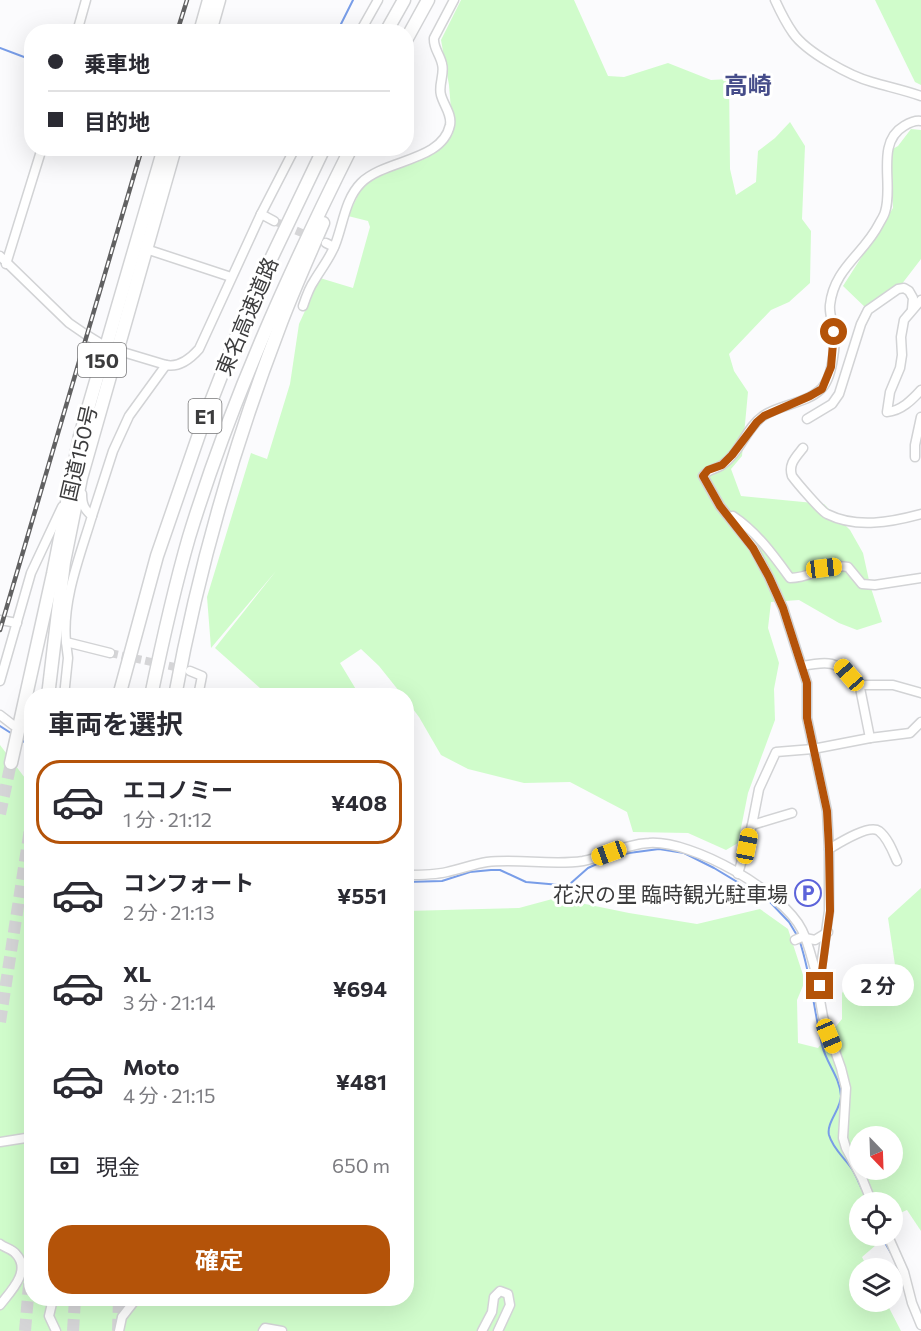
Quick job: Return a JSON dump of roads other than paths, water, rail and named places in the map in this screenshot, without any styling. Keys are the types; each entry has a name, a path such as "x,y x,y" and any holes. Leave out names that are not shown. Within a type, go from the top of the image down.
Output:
{"highway":[{"path":"202,24 209,0"},
{"path":"212,24 219,0"},
{"path":"390,24 404,0"},
{"path":"414,26 428,0"},
{"name":"国道150号","path":"49,688 64,562 81,478 162,156"},
{"name":"国道150号","path":"27,688 80,436 146,249 173,156"},
{"name":"東名高速道路","path":"121,688 157,556 205,417 248,307 320,156"},
{"name":"東名高速道路","path":"153,688 189,538 236,402 268,323 347,156"},
{"name":"東名高速道路","path":"177,688 200,576 249,408 279,326 353,156"},
{"name":"国道150号","path":"11,763 24,701"}],"street":[{"path":"79,24 86,0"},
{"path":"364,24 378,0"},
{"path":"303,306 312,283 334,247 349,201 362,182 374,172 434,149 447,132 450,117 441,96 442,63 434,44 434,38 454,0"},
{"path":"775,0 794,34 810,49 870,82 898,87 921,96"},
{"path":"820,986 828,932 829,849 827,811 807,718 807,683 783,608 769,577 753,548 720,506 703,476 708,470 722,465 764,416 822,389 827,380 834,347 830,304 841,272 874,233 886,211 889,146 896,132 905,125 921,120"},
{"path":"6,264 40,156"},
{"path":"0,256 69,323 112,348 171,366 183,363 199,349 231,277 291,156"},
{"path":"261,214 274,221"},
{"path":"326,243 334,247"},
{"path":"146,249 231,277"},
{"path":"807,419 832,404 839,394 861,324 868,310 898,289 904,288 913,297 912,309"},
{"path":"921,300 904,320 900,368 890,392 887,412 908,403 921,390"},
{"path":"65,688 68,658 65,631 69,598 92,516 113,451 129,416 166,364"},
{"path":"908,403 921,416 915,457"},
{"path":"803,448 791,464 792,476 827,514 853,521 873,523 921,514"},
{"path":"81,478 82,504 92,516"},
{"path":"0,681 31,573 67,497"},
{"path":"720,506 746,524 790,578 802,578 824,568 840,566 848,567 862,584 875,585 921,578"},
{"path":"0,620 17,623"},
{"path":"66,642 110,653"},
{"path":"802,666 832,662 841,666 859,683 870,686 893,685 921,693"},
{"path":"190,671 201,676 199,688"},
{"path":"859,683 870,738"},
{"path":"0,715 13,725"},
{"path":"738,874 752,825 759,789 776,752 813,749 870,738 910,734 921,722"},
{"path":"752,825 792,813"},
{"path":"829,849 857,834 874,829 883,836 897,861"},
{"path":"414,874 448,872 486,862 581,861 631,845 665,843 691,849 738,874 773,897 788,910 805,937 820,986 823,1017 846,1088 843,1138 868,1192"},
{"path":"795,940 805,937 815,940 828,932"},
{"path":"0,1142 24,1138"},
{"path":"0,1244 18,1255 21,1262 20,1281 0,1305"},
{"path":"892,1246 904,1272 912,1303 921,1325"},
{"path":"482,1331 492,1312 494,1297 500,1291 508,1294 510,1305 498,1331"},
{"path":"51,1306 49,1316 56,1331"},
{"path":"119,1331 122,1317 131,1306"},
{"path":"263,1331 265,1328 282,1331"}],"waterway":[{"path":"341,24 353,0"},
{"path":"0,48 24,57"},
{"path":"0,726 14,735"},
{"path":"414,882 442,881 470,872 500,870 526,882 560,885 571,883 588,868 610,858 659,849 684,853 769,901 789,922 798,937"},
{"path":"800,942 810,980 822,1045 840,1089 839,1106 830,1126 829,1135 862,1189"},
{"path":"887,1246 891,1253"}],"tunnel":[{"path":"274,221 311,237"},
{"path":"110,653 184,669"},
{"path":"17,727 24,731"},
{"path":"0,814 11,763"},
{"path":"0,1022 24,868"},
{"path":"25,1331 27,1306"},
{"path":"73,1331 75,1306"},
{"path":"118,1331 119,1306"}],"railway":[{"path":"180,24 187,0"},
{"path":"0,630 140,156"}],"place":[{"name":"花沢の里 臨時観光駐車場","path":"808,893"}],"district":[{"name":"高崎","path":"748,84"}]}
